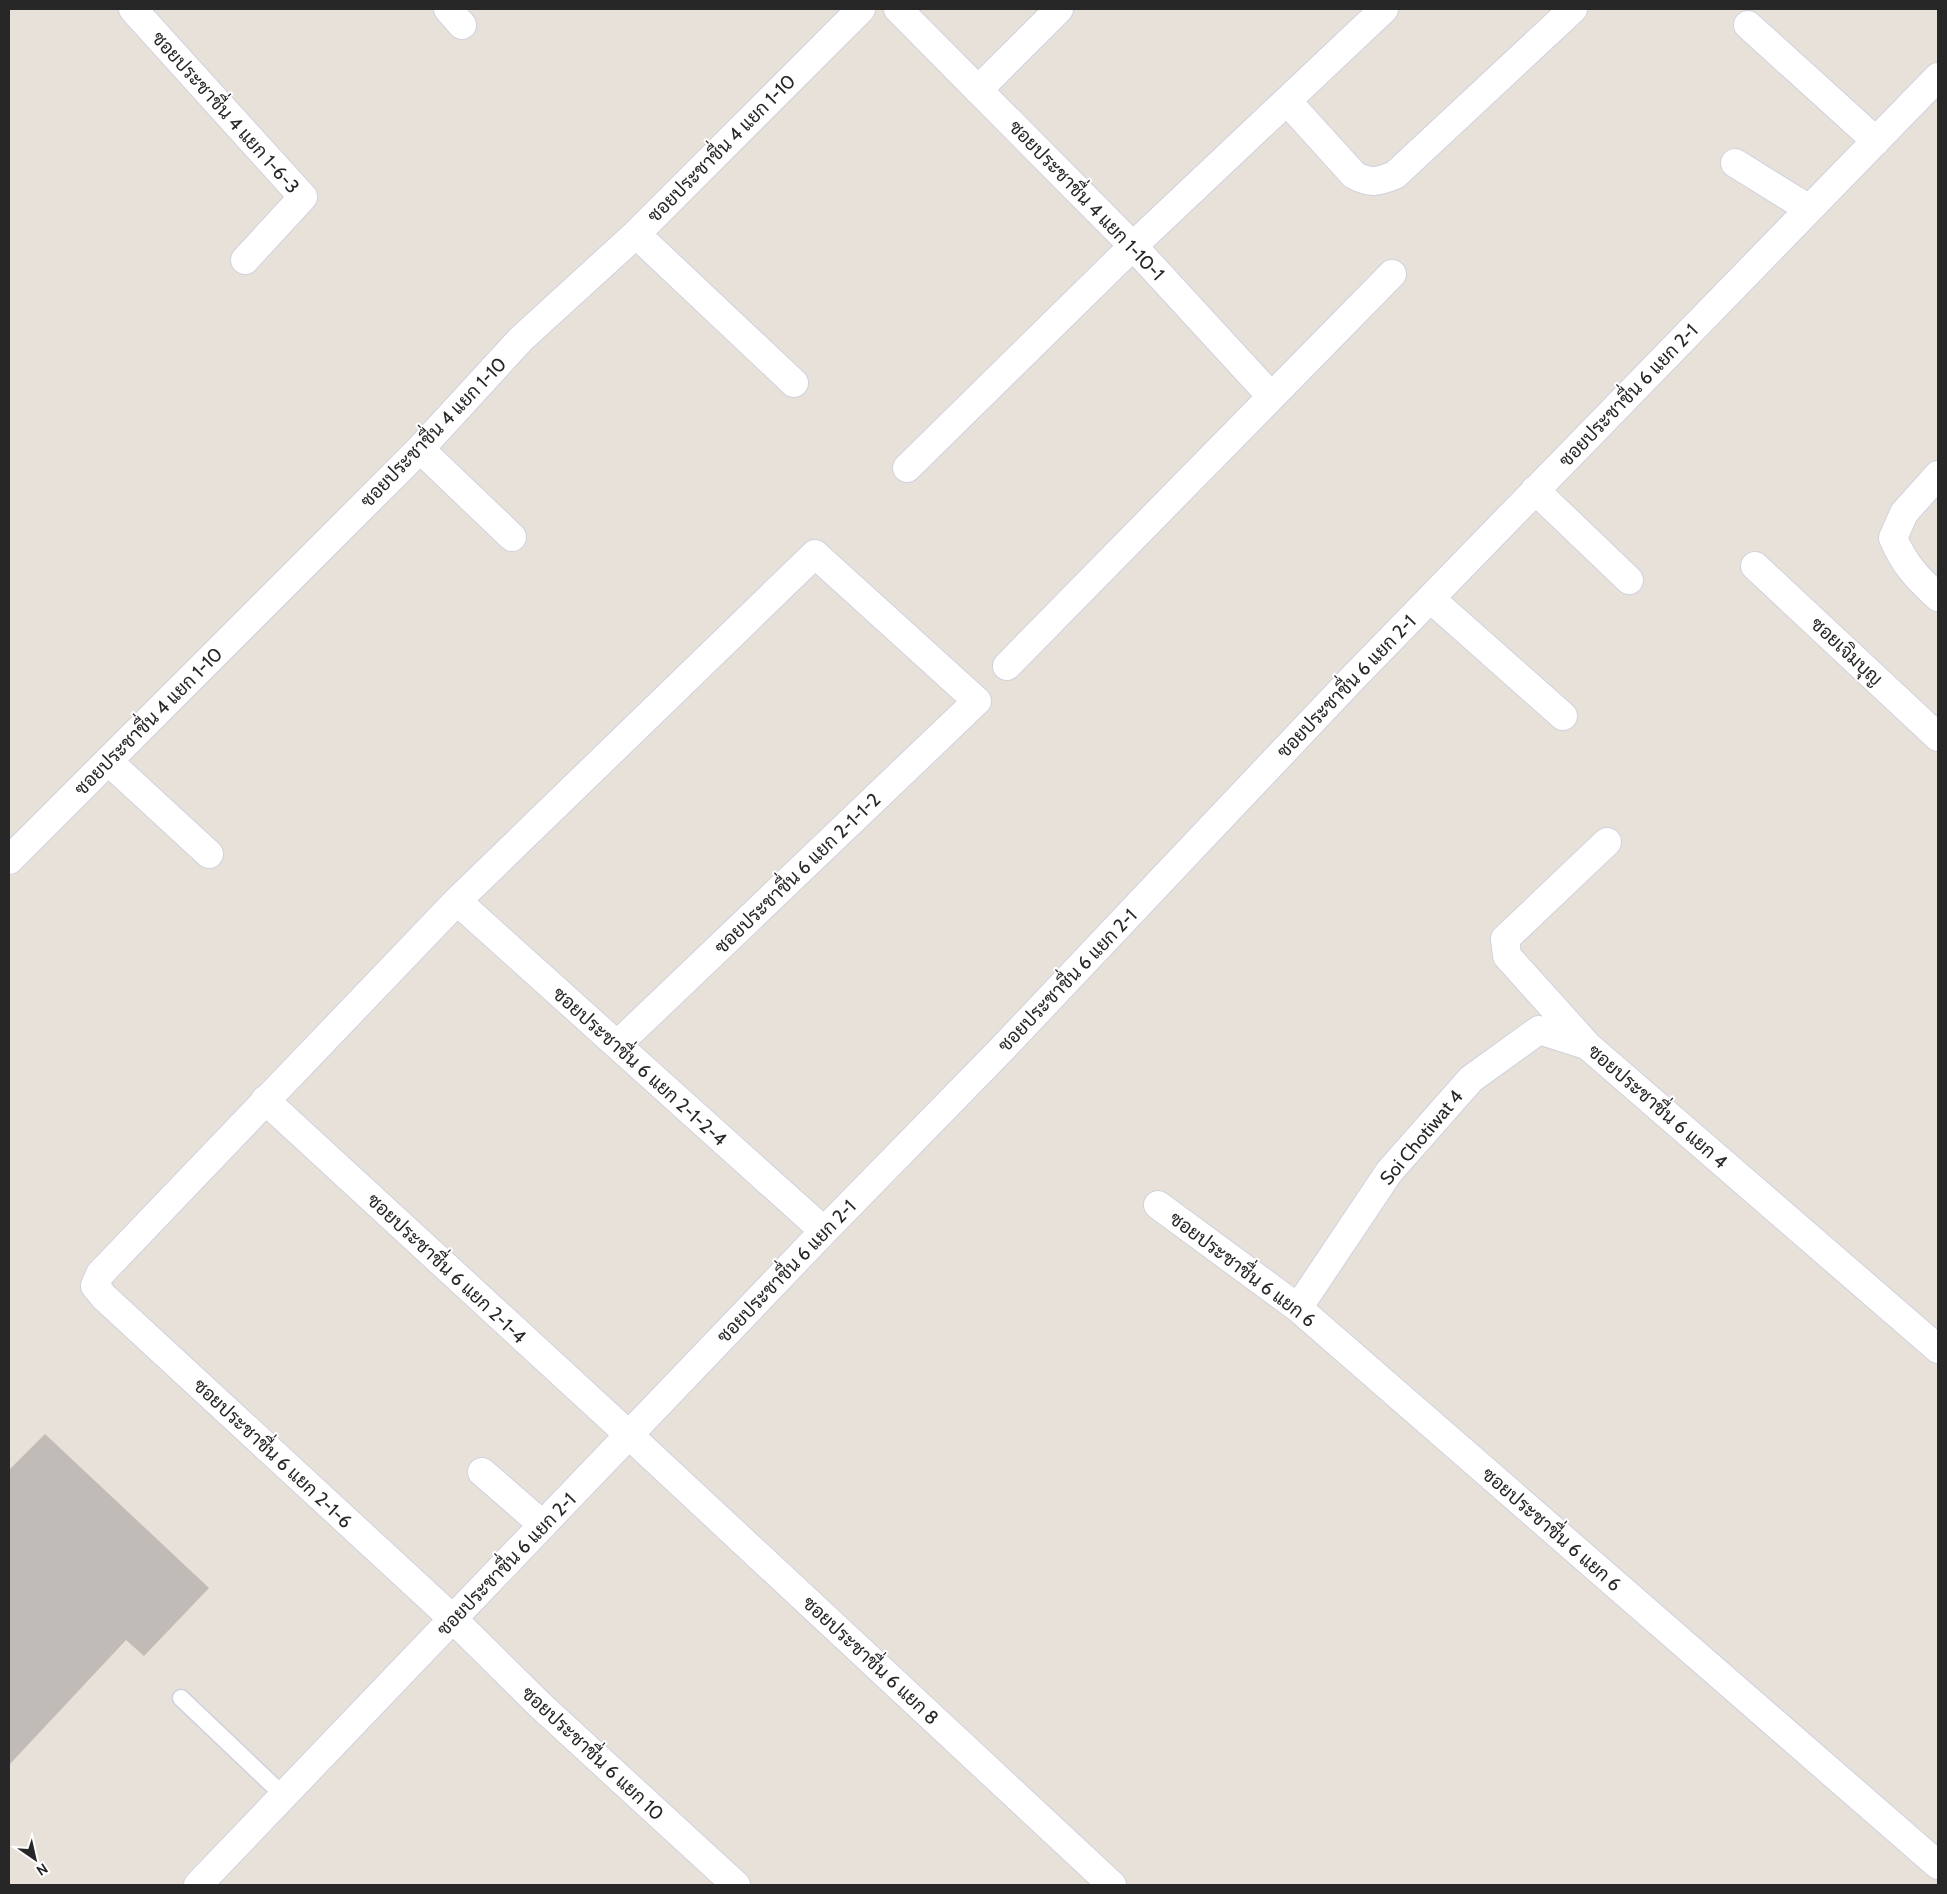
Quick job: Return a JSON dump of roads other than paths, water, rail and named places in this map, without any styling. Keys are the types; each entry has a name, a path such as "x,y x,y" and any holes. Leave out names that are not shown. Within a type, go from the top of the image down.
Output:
{"street":[{"name":"ซอยประชาชื่น 4 แยก 1-6-3","path":"133,9 303,197 244,260"},
{"name":"ซอยประชาชื่น 4 แยก 1-10","path":"9,860 420,449 521,339 636,234 860,9"},
{"name":"ซอยประชาชื่น 4 แยก 1-10-1","path":"898,9 1133,246 1271,396"},
{"path":"978,90 1059,9"},
{"path":"907,468 1133,246 1384,9"},
{"path":"1287,101 1354,175 1367,182 1381,181 1395,175 1573,9"},
{"path":"1748,25 1876,141"},
{"name":"ซอยประชาชื่น 6 แยก 2-1","path":"198,1885 824,1231 1000,1051 1430,599 1938,76"},
{"path":"1735,163 1809,209"},
{"path":"636,234 794,383"},
{"path":"1007,666 1392,274"},
{"path":"420,449 512,536"},
{"path":"1938,475 1904,513 1893,538 1901,556 1917,578 1938,597"},
{"path":"1536,490 1629,580"},
{"name":"ซอยประชาชื่น 6 แยก 2-1-1-2","path":"457,901 815,554 977,701 617,1045"},
{"name":"ซอยเจิมบุญ","path":"1755,566 1938,737"},
{"path":"1430,599 1563,716"},
{"path":"108,761 209,854"},
{"name":"ซอยประชาชื่น 6 แยก 4","path":"1607,842 1505,939 1507,956 1588,1046 1938,1349"},
{"path":"265,1100 457,901"},
{"name":"ซอยประชาชื่น 6 แยก 2-1-2-4","path":"457,901 824,1231"},
{"name":"Soi Chotiwat 4","path":"1298,1308 1389,1172 1470,1079 1540,1030 1588,1046"},
{"name":"ซอยประชาชื่น 6 แยก 2-1-6","path":"265,1100 100,1274 95,1286 118,1310 453,1619"},
{"name":"ซอยประชาชื่น 6 แยก 2-1-4","path":"265,1100 629,1435"},
{"name":"ซอยประชาชื่น 6 แยก 6","path":"1158,1204 1298,1308 1938,1865"},
{"name":"ซอยประชาชื่น 6 แยก 8","path":"629,1435 1112,1885"},
{"path":"482,1472 543,1525"},
{"name":"ซอยประชาชื่น 6 แยก 10","path":"453,1619 541,1706 736,1885"}],"lane":[{"path":"181,1698 284,1796"}]}
